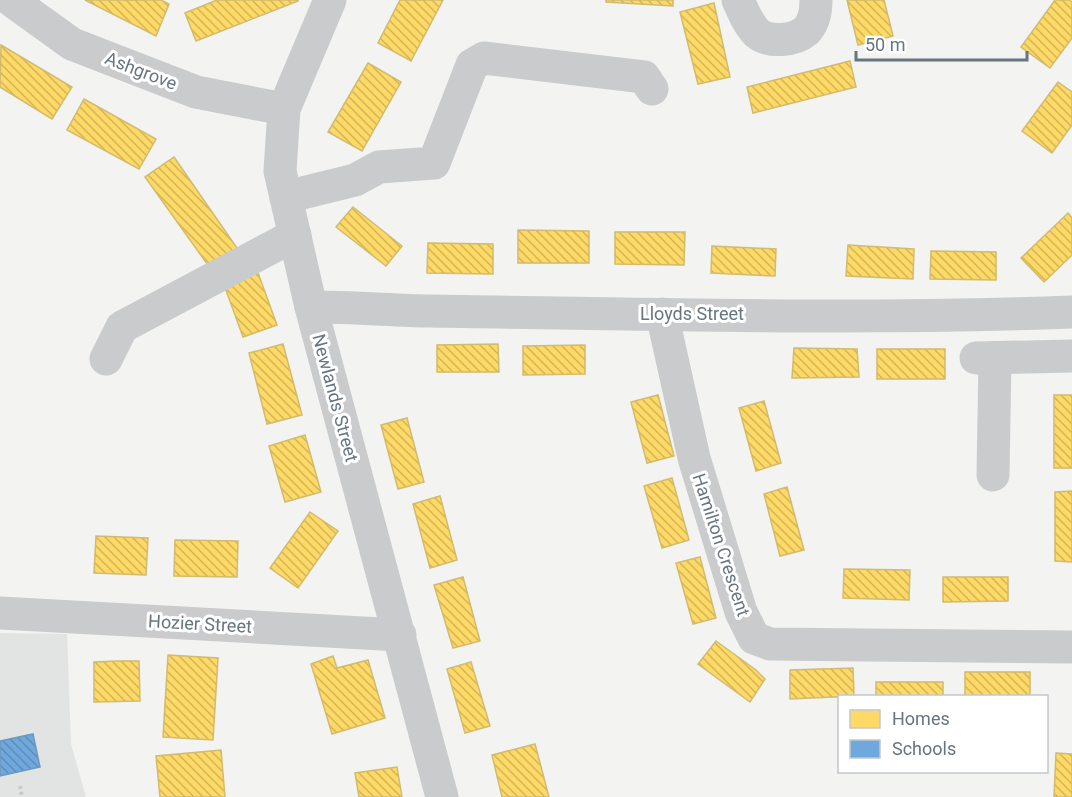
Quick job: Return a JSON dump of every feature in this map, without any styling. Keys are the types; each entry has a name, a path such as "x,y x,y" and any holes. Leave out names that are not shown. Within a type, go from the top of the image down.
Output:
{"street":[{"name":"Ashgrove","path":"10,0 72,44 196,92 284,109"},
{"name":"Newlands Street","path":"330,0 284,109 280,171 311,307 442,797"},
{"path":"738,0 745,16 757,33 770,41 805,31 814,18 816,0"},
{"path":"285,197 355,180 379,167 434,162 472,65 484,58 644,77 652,89"},
{"path":"106,359 122,327 295,236"},
{"name":"Lloyds Street","path":"311,307 662,314 970,316 1072,312"},
{"name":"Hamilton Crescent","path":"662,314 694,458 741,612 754,638 770,644 1072,647"},
{"path":"993,475 985,358 1072,356"},
{"name":"Hozier Street","path":"0,613 400,635"}],"path":[{"path":"20,786 22,797"}],"shaded area":[{"path":"0,633 67,634 71,744 86,797 0,797"}],"building: Homes":[{"path":"85,0 161,0 169,4 156,36"},
{"path":"217,0 298,1 196,41 185,13"},
{"path":"400,0 443,0 411,61 378,43"},
{"path":"606,0 673,0 673,6 606,2"},
{"path":"847,0 884,0 893,36 858,45"},
{"path":"1055,0 1072,2 1072,38 1050,68 1021,47"},
{"path":"714,3 730,77 698,84 680,12"},
{"path":"1,45 72,87 52,119 0,87"},
{"path":"850,61 856,87 753,113 747,87"},
{"path":"368,63 401,82 362,151 328,132"},
{"path":"1058,82 1072,92 1072,125 1052,153 1022,131"},
{"path":"84,99 156,139 139,169 67,130"},
{"path":"174,157 237,248 210,268 145,177"},
{"path":"353,207 402,246 386,266 336,227"},
{"path":"1068,213 1072,218 1072,255 1044,282 1021,258"},
{"path":"518,230 589,231 589,263 518,263"},
{"path":"615,232 685,232 684,265 615,264"},
{"path":"428,243 493,244 493,274 427,273"},
{"path":"848,245 914,249 913,279 846,276"},
{"path":"712,246 776,249 775,276 711,273"},
{"path":"931,251 996,252 996,280 930,279"},
{"path":"257,270 277,325 243,337 223,282"},
{"path":"283,344 302,415 267,424 249,353"},
{"path":"498,344 499,372 437,372 437,345"},
{"path":"585,345 585,374 523,375 523,346"},
{"path":"794,348 857,349 859,377 792,378"},
{"path":"877,349 945,349 945,379 877,379"},
{"path":"658,395 674,456 647,463 631,402"},
{"path":"1054,395 1072,395 1072,468 1054,468"},
{"path":"764,401 781,463 756,471 739,408"},
{"path":"407,418 424,482 398,489 381,425"},
{"path":"305,435 321,492 285,502 269,446"},
{"path":"672,478 689,540 662,548 644,486"},
{"path":"787,487 804,550 780,556 764,494"},
{"path":"1072,491 1072,562 1055,561 1055,492"},
{"path":"440,496 457,560 430,568 413,504"},
{"path":"310,512 338,531 298,588 270,568"},
{"path":"96,536 148,538 146,575 94,573"},
{"path":"175,540 238,541 237,577 174,576"},
{"path":"700,557 716,618 693,624 676,563"},
{"path":"844,569 910,570 909,600 843,598"},
{"path":"463,577 480,641 453,648 434,585"},
{"path":"943,577 1008,577 1008,601 943,602"},
{"path":"716,641 765,679 750,702 698,664"},
{"path":"168,655 218,658 213,740 163,737"},
{"path":"333,656 337,668 368,660 385,718 332,734 311,664"},
{"path":"139,661 140,701 94,702 94,662"},
{"path":"471,662 490,726 465,733 447,669"},
{"path":"853,668 854,695 790,699 790,670"},
{"path":"965,672 1030,672 1030,695 965,695"},
{"path":"876,682 943,682 943,695 876,695"},
{"path":"535,744 549,797 502,797 492,755"},
{"path":"221,750 225,797 160,797 156,756"},
{"path":"1056,753 1072,754 1072,797 1054,797"},
{"path":"397,767 402,797 359,797 355,773"}],"building: Schools":[{"path":"33,734 40,767 0,776 0,741"}]}
